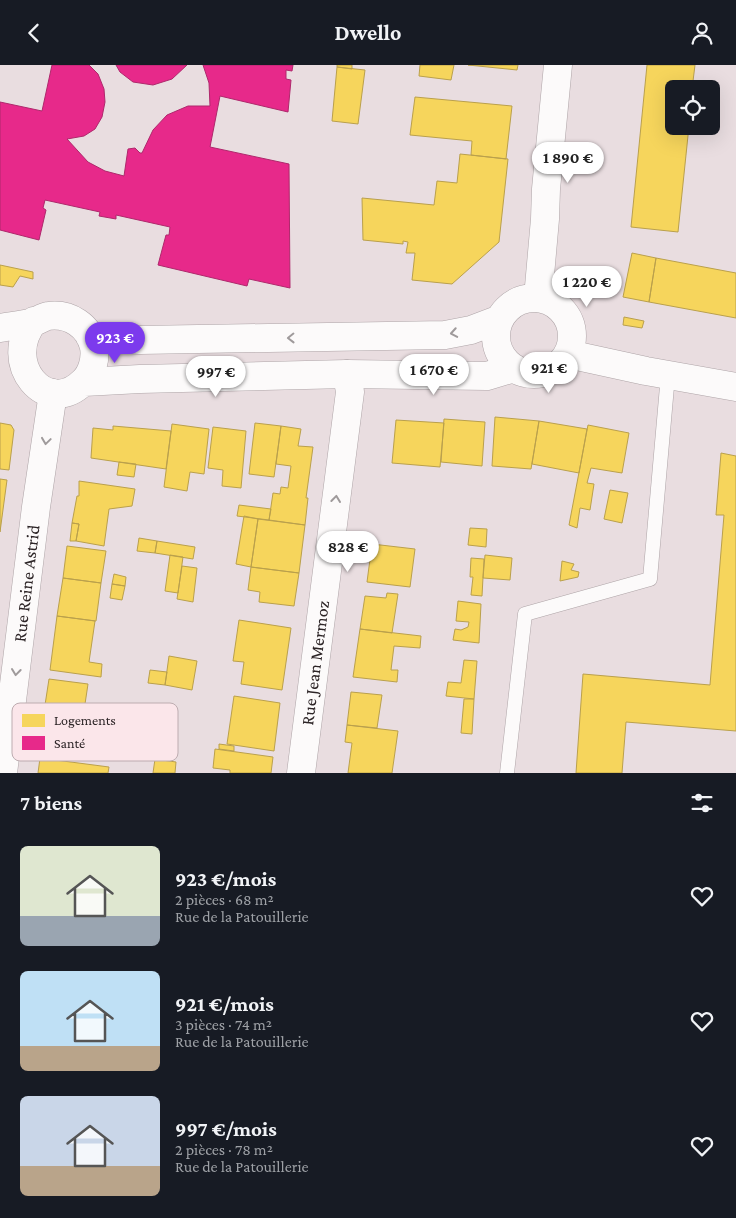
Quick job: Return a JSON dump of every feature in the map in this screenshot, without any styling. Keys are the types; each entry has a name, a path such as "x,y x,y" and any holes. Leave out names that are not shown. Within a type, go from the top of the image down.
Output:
{"street":[{"path":"538,298 558,65"},
{"path":"538,298 556,304 568,318 573,336 568,354 562,364 552,371 540,375 526,375 506,363 500,353 497,342 497,330 500,319 512,305 520,300 538,298"},
{"path":"0,328 34,321 46,316 60,315 72,319 83,326 90,337 94,349 94,360 84,382 66,392 53,393 36,389 11,374 18,363 16,351 22,335 34,321"},
{"path":"90,337 140,340 435,335 471,330 500,319"},
{"path":"568,354 736,387"},
{"path":"84,382 131,379 347,374 487,376 514,369"},
{"name":"Rue Jean Mermoz","path":"301,773 350,393 347,374"},
{"name":"Rue Reine Astrid","path":"3,773 36,507 53,393"}],"lane":[{"path":"507,773 525,614 650,579 668,375"}],"building: Logements":[{"path":"337,65 352,65 352,69 337,67"},
{"path":"420,65 454,65 451,80 419,76"},
{"path":"468,65 518,65 517,70"},
{"path":"647,65 695,65 693,80 665,80 665,135 688,135 678,232 631,227"},
{"path":"337,67 365,70 358,124 332,121"},
{"path":"415,97 512,106 506,159 471,155 472,141 410,135"},
{"path":"460,154 508,159 499,242 452,284 412,280 415,253 406,253 408,242 403,241 403,244 363,240 362,198 434,205 437,181 457,183"},
{"path":"632,253 656,258 649,302 623,297"},
{"path":"656,258 736,273 736,318 649,302"},
{"path":"0,265 33,272 33,279 20,276 13,287 0,285"},
{"path":"624,317 644,321 642,328 623,325"},
{"path":"495,417 539,421 531,469 492,466"},
{"path":"444,419 485,422 482,466 441,462"},
{"path":"396,420 444,423 440,467 392,463"},
{"path":"539,421 587,429 579,473 532,464"},
{"path":"0,423 11,425 14,430 9,470 0,469"},
{"path":"255,423 281,426 274,477 249,474"},
{"path":"172,424 209,429 204,474 190,472 187,491 164,487"},
{"path":"588,425 629,433 622,473 591,468 587,483 594,484 590,510 580,508 577,528 569,525"},
{"path":"113,426 171,431 166,469 91,458 93,428 113,430"},
{"path":"281,426 301,429 298,446 313,447 306,498 308,498 305,525 269,520 273,493 280,494 281,487 288,488 291,466 276,464"},
{"path":"213,427 246,431 241,488 222,486 223,470 208,468"},
{"path":"721,453 736,456 736,731 626,722 622,773 576,773 583,674 710,685 724,515 716,515"},
{"path":"119,462 136,464 134,477 117,475"},
{"path":"0,479 7,480 0,532"},
{"path":"79,481 135,489 132,506 109,509 104,546 76,541 79,524 72,523 77,496 79,496"},
{"path":"610,490 628,493 622,523 604,519"},
{"path":"239,505 271,509 269,520 237,516"},
{"path":"244,516 258,519 251,567 236,564"},
{"path":"258,519 305,525 299,573 251,567"},
{"path":"72,523 79,524 76,541 70,541"},
{"path":"470,528 487,529 486,547 468,545"},
{"path":"139,538 157,541 155,553 137,551"},
{"path":"157,541 195,547 193,559 155,553"},
{"path":"372,544 415,549 410,587 367,582"},
{"path":"67,546 106,551 101,583 63,578"},
{"path":"170,555 183,557 178,593 165,591"},
{"path":"485,555 512,558 510,580 483,578"},
{"path":"471,558 484,559 482,596 471,595 473,577 470,577"},
{"path":"562,561 574,564 571,570 579,572 578,577 560,581"},
{"path":"182,566 197,568 193,602 177,599"},
{"path":"251,567 299,573 294,606 259,602 260,592 248,590"},
{"path":"114,574 126,577 125,586 112,584"},
{"path":"63,578 101,583 96,621 57,616"},
{"path":"112,584 125,586 122,600 110,598"},
{"path":"387,593 398,594 392,633 360,629 365,596 386,598"},
{"path":"458,601 481,604 479,643 453,640 455,629 461,630 468,627 469,622 456,621"},
{"path":"57,616 95,621 89,662 102,664 101,677 50,670"},
{"path":"239,620 291,628 282,690 241,684 244,662 233,661"},
{"path":"360,629 421,636 420,648 394,646 391,670 398,670 397,682 353,677"},
{"path":"169,656 197,661 192,690 165,685"},
{"path":"464,660 477,661 474,699 446,696 448,682 461,683"},
{"path":"150,670 167,672 165,685 148,683"},
{"path":"49,679 88,684 85,703 45,703"},
{"path":"351,692 382,695 377,728 347,725"},
{"path":"234,696 280,703 274,751 227,744"},
{"path":"464,699 474,699 472,734 461,733"},
{"path":"347,725 398,731 392,773 348,773 352,743 345,742"},
{"path":"219,744 234,746 234,751 219,749"},
{"path":"215,749 273,757 271,773 230,773 230,770 213,768"},
{"path":"40,761 63,761 109,767 108,773 38,773"},
{"path":"155,761 176,762 175,773 153,773"}],"building: Santé":[{"path":"52,65 89,65 98,74 104,89 105,102 102,117 95,129 84,136 67,139 88,162 105,171 124,176 128,149 135,148 142,153 153,130 167,115 188,106 210,106 209,83 203,65 293,65 292,71 286,70 286,79 291,80 288,112 220,96 210,147 289,164 290,288 249,279 247,286 158,265 170,227 116,215 116,219 99,216 100,212 45,200 43,208 46,210 39,240 0,230 0,102 42,111"},
{"path":"116,65 187,65 172,79 153,85 133,82 120,72"}]}
